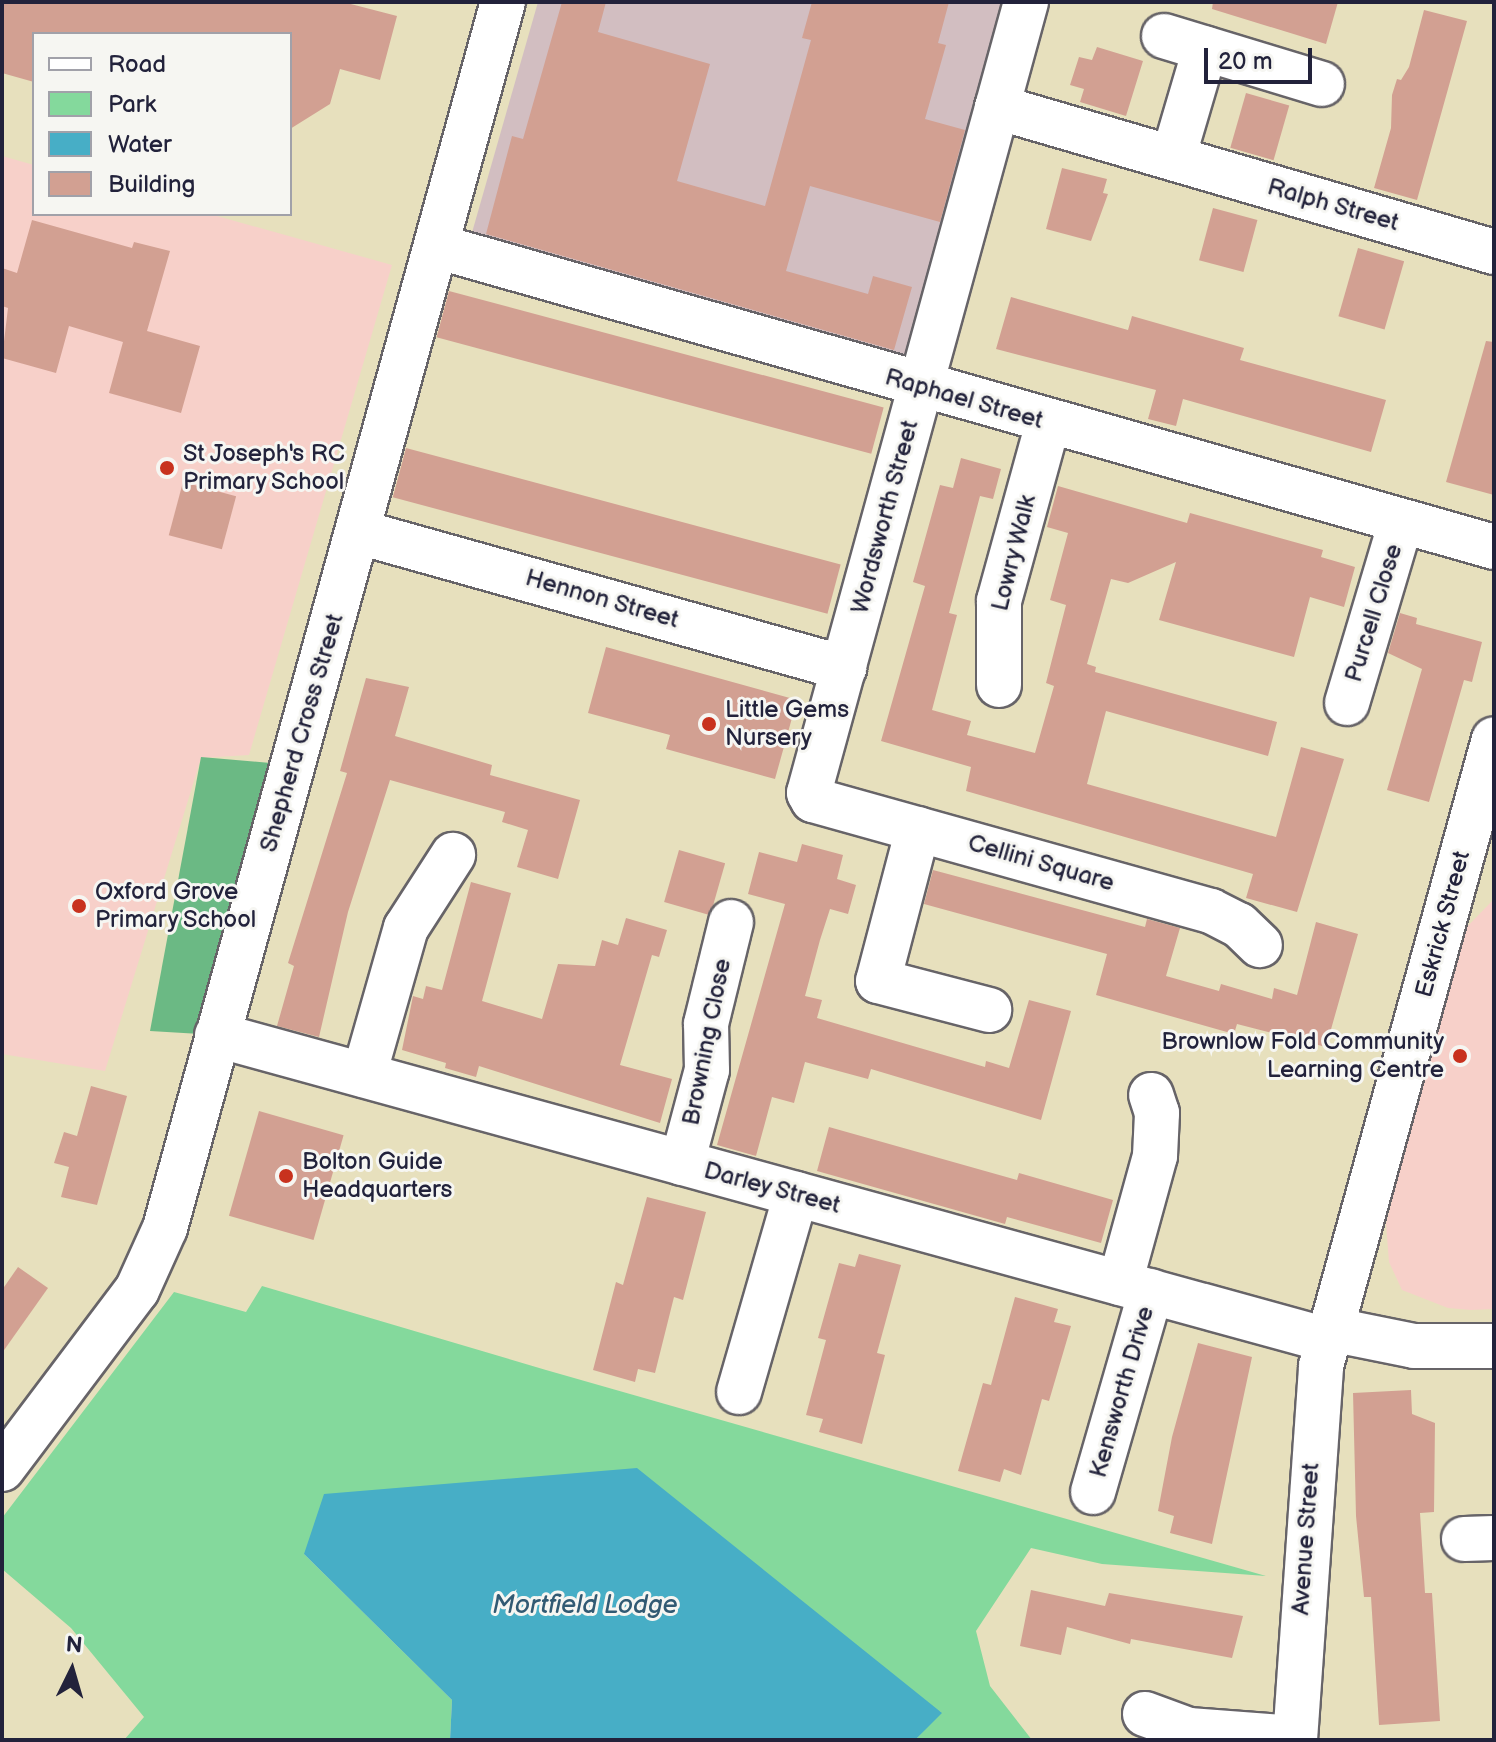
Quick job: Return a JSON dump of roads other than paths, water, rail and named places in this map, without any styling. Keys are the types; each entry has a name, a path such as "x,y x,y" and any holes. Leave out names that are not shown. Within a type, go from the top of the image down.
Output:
{"street":[{"name":"Shepherd Cross Street","path":"2,1469 137,1290 154,1259 359,532 503,2"},
{"name":"Wordsworth Street","path":"813,800 809,786 1026,2"},
{"path":"1164,36 1322,84"},
{"path":"1173,158 1205,49"},
{"name":"Ralph Street","path":"997,107 1494,252"},
{"name":"Raphael Street","path":"436,246 920,387 1494,547"},
{"name":"Lowry Walk","path":"999,685 999,601 1048,423"},
{"name":"Purcell Close","path":"1347,703 1401,522"},
{"name":"Hennon Street","path":"359,532 844,668"},
{"name":"Eskrick Street","path":"1329,1334 1494,739"},
{"name":"Cellini Square","path":"813,800 1211,911 1239,925 1260,945"},
{"path":"918,829 878,981 989,1010"},
{"path":"364,1075 406,928 453,855"},
{"name":"Browning Close","path":"682,1163 707,1070 706,1024 731,922"},
{"name":"Darley Street","path":"217,1035 1136,1287 1329,1334 1414,1346 1494,1346"},
{"name":"Kensworth Drive","path":"1091,1492 1136,1287 1155,1156 1157,1113 1151,1095"},
{"path":"737,1391 796,1194"},
{"name":"Avenue Street","path":"1295,1739 1316,1398 1329,1334"},
{"path":"1145,1714 1189,1730 1295,1739"}],"water":[{"name":"Mortfield Lodge","path":"637,1468 942,1713 915,1740 450,1740 452,1700 304,1554 324,1494"}],"place":[{"name":"St Joseph's RC Primary School","path":"167,468"},
{"name":"Little Gems Nursery","path":"709,724"},
{"name":"Oxford Grove Primary School","path":"79,906"},
{"name":"Brownlow Fold Community Learning Centre","path":"1460,1056"},
{"name":"Bolton Guide Headquarters","path":"286,1176"}]}
